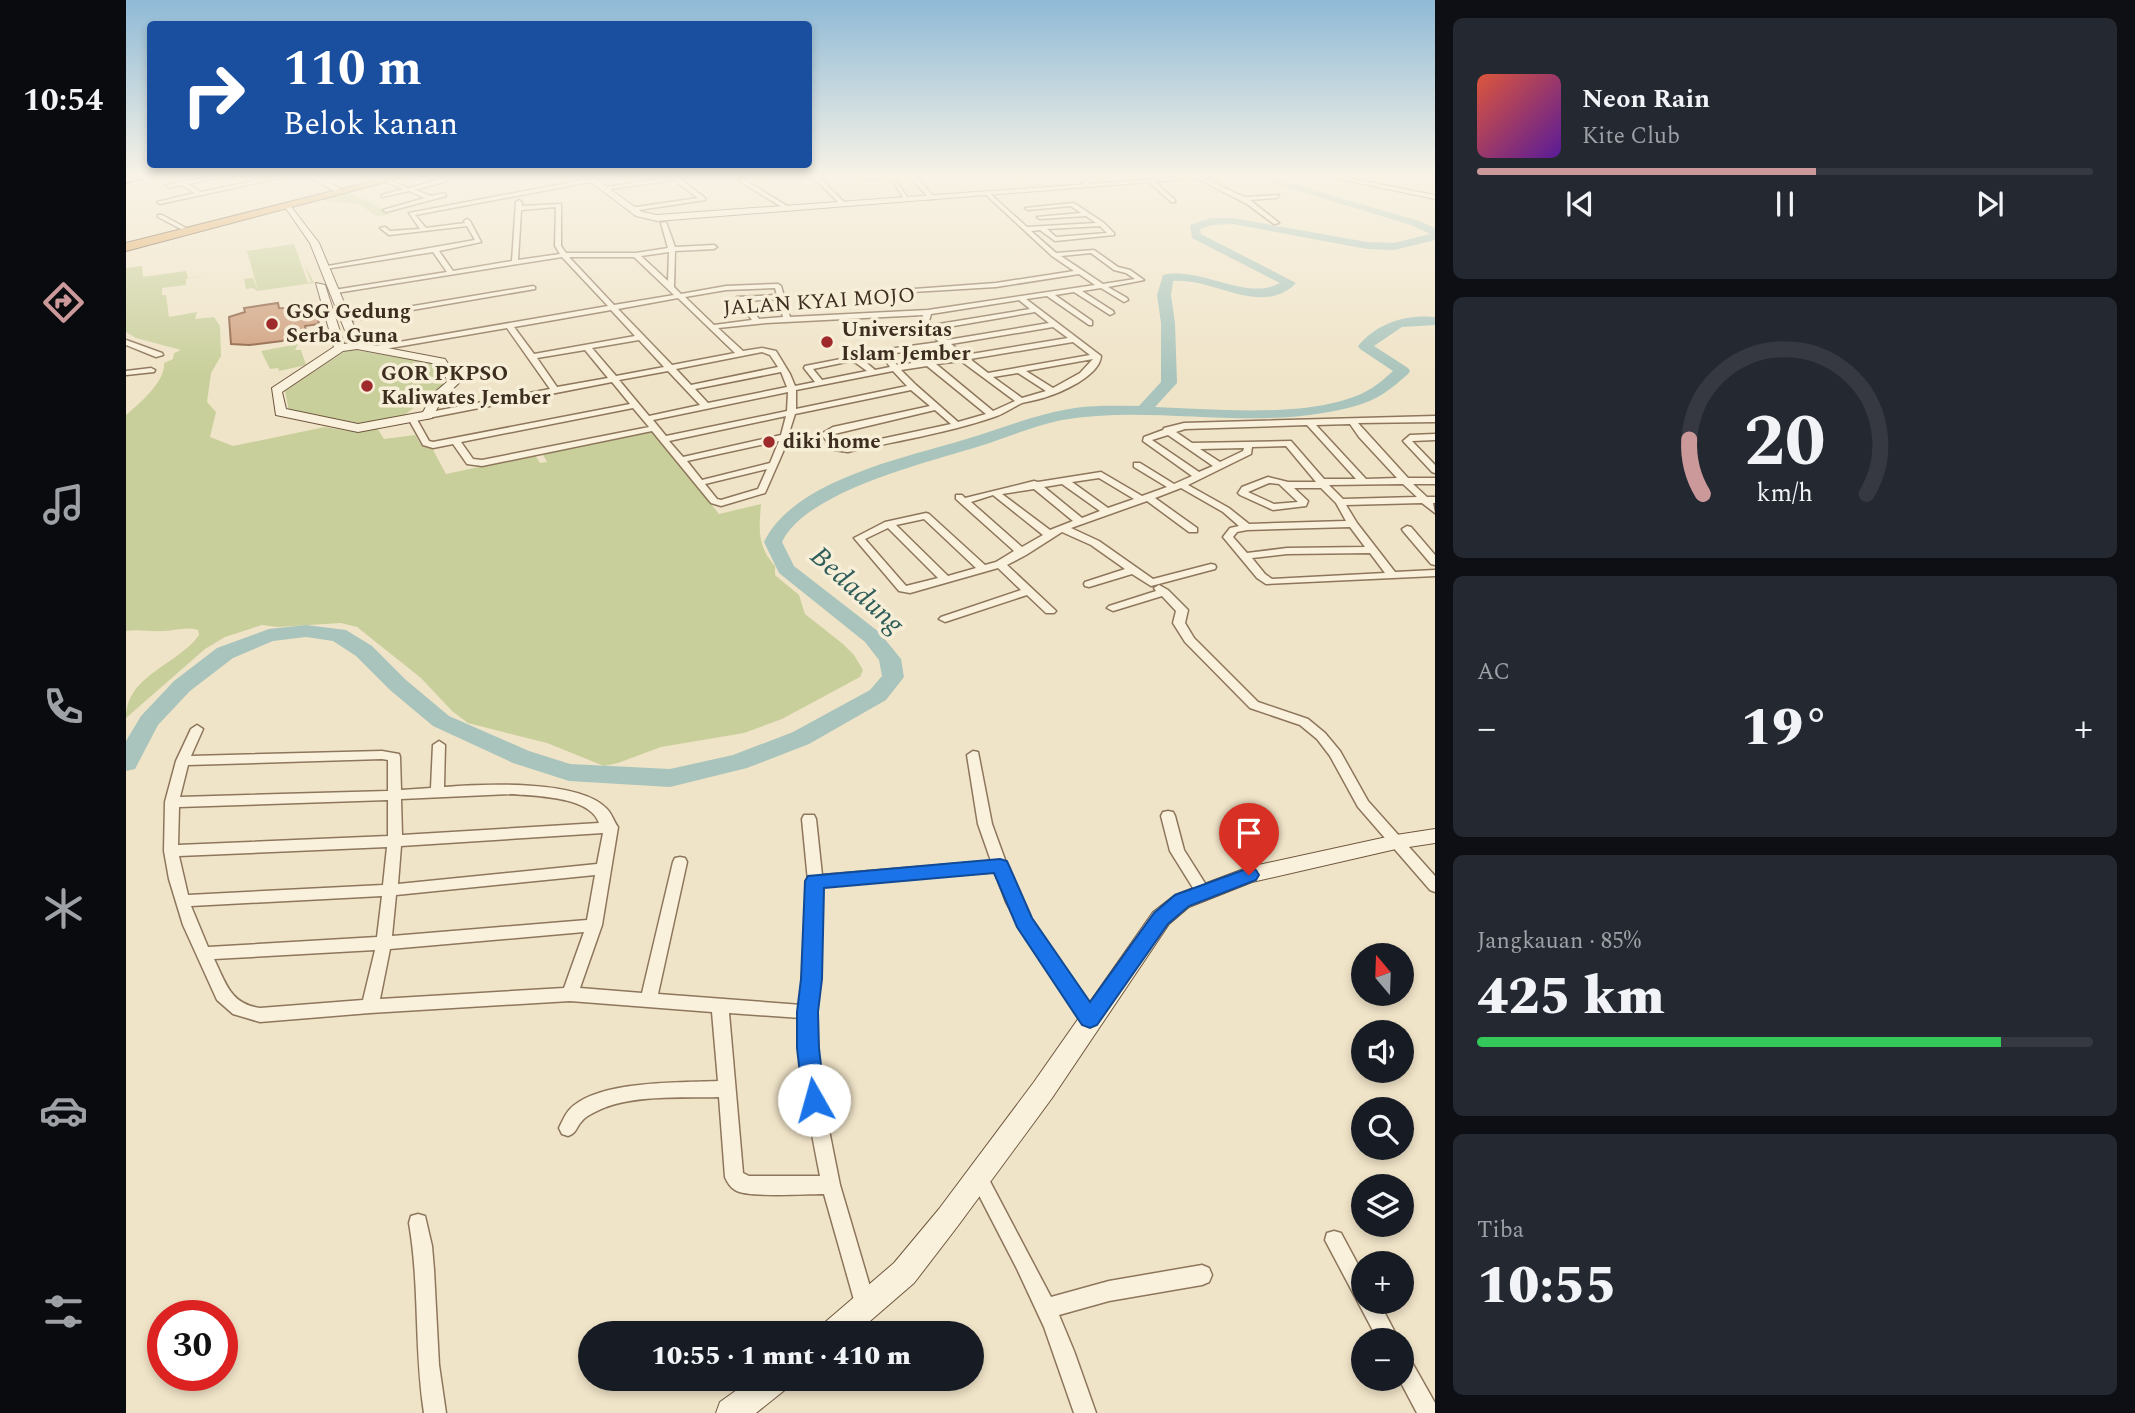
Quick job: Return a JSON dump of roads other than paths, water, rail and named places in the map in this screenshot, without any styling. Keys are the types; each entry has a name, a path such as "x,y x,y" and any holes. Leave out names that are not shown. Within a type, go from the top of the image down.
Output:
{"street":[{"path":"302,243 329,305 340,348"},
{"path":"314,243 348,319 357,346"},
{"path":"325,267 473,243"},
{"path":"515,263 517,243"},
{"path":"558,243 567,258 706,406"},
{"path":"670,243 671,288"},
{"path":"1041,243 1078,272 1124,300"},
{"path":"336,291 515,263 714,247"},
{"path":"435,250 451,273"},
{"name":"JALAN KYAI MOJO","path":"713,327 755,319 874,317 928,312 1141,280 1128,271 1116,269 1092,251 1054,255"},
{"path":"636,255 741,354"},
{"name":"JALAN KYAI MOJO","path":"914,291 996,285 1078,272"},
{"path":"373,349 726,288 778,286 787,318"},
{"path":"348,319 534,288"},
{"path":"1076,290 1110,313"},
{"path":"1049,294 1089,323"},
{"path":"755,319 740,299 782,297"},
{"path":"1020,298 1097,356"},
{"path":"329,305 341,303"},
{"name":"JALAN KYAI MOJO","path":"929,328 1036,310"},
{"name":"JALAN KYAI MOJO","path":"928,312 925,321 929,328 985,376 1020,401"},
{"name":"JALAN KYAI MOJO","path":"895,368 883,353 1056,324"},
{"path":"509,325 555,390"},
{"path":"531,357 641,337"},
{"path":"647,419 873,372 1075,339"},
{"path":"126,342 159,355"},
{"path":"428,415 438,396 454,382 444,362 357,346 340,348 276,391 281,412 358,428 428,415 555,390 613,379 671,368 741,354 768,350 792,389 784,437 762,491 718,503 700,483 655,428 613,379 587,347"},
{"path":"985,376 1097,356"},
{"path":"937,407 825,434 837,448 844,449 992,415 1016,406 1020,401 1052,392 1091,369 1097,356"},
{"path":"820,383 808,368 851,359 859,361 873,372"},
{"path":"929,363 992,415"},
{"path":"895,368 955,423"},
{"path":"689,388 782,369"},
{"path":"1018,369 1052,392"},
{"path":"126,373 151,370"},
{"path":"664,439 913,387"},
{"path":"412,418 428,444 456,441 635,405"},
{"path":"1199,477 1147,439 1184,426 1435,419"},
{"path":"1385,420 1435,470"},
{"path":"1352,421 1405,481 1431,501 1435,510"},
{"path":"1309,422 1363,481"},
{"path":"1278,423 1288,443 1340,502 1353,524 1392,575"},
{"path":"456,441 470,462 482,463 655,428"},
{"path":"1167,430 1219,466"},
{"path":"681,460 784,437"},
{"path":"1407,441 1410,438 1435,437"},
{"path":"1190,446 1288,443"},
{"path":"985,570 929,517 889,524 863,534 859,540 903,589 946,580 985,570 1000,564 1062,528 1199,477 1248,452 1248,445"},
{"path":"1420,455 1435,455"},
{"path":"700,483 772,465"},
{"path":"1137,465 1226,510 1247,527"},
{"path":"1022,553 961,499 1034,484 1101,475 1193,530"},
{"path":"1063,480 1107,512"},
{"path":"1286,485 1303,504 1270,507 1243,491 1268,480 1286,485 1435,481"},
{"path":"1034,484 1080,521"},
{"path":"994,492 1050,535"},
{"path":"1340,502 1431,501"},
{"path":"889,524 946,580"},
{"path":"1353,524 1247,527 1234,530 1228,537 1261,576 1270,582 1435,573"},
{"path":"1062,528 1095,543 1164,592 1182,610 1179,623 1189,640 1249,700 1261,709 1304,722 1321,736 1335,754 1363,804 1435,886"},
{"path":"1407,529 1435,562"},
{"path":"1244,556 1287,551 1374,550"},
{"path":"1000,564 1050,611"},
{"path":"1151,583 1211,567"},
{"path":"1089,584 1134,570"},
{"path":"945,619 1028,591"},
{"path":"1113,608 1164,592"},
{"path":"197,729 182,761 172,802 171,852 182,901 223,995 231,1006 243,1013 260,1015 570,994 807,1012"},
{"path":"437,791 439,745"},
{"path":"973,755 983,798 985,824 1023,921 1090,1019"},
{"path":"182,761 389,756 396,760 395,841 391,890 384,943 370,1006"},
{"path":"172,802 396,796 437,791 513,788 551,793 596,806 611,827 594,925 570,994"},
{"path":"1168,816 1177,851 1203,892"},
{"path":"809,819 815,881 807,1012 814,1100 831,1185 866,1307"},
{"path":"171,852 611,827"},
{"path":"849,1321 904,1273 1043,1090 1161,918 1182,901 1249,875 1396,842 1435,836"},
{"path":"648,1002 680,862"},
{"path":"815,881 1000,866"},
{"path":"182,901 391,890 605,869"},
{"path":"206,953 384,943 594,925"},
{"path":"720,1007 732,1173 736,1181 749,1185 831,1185"},
{"path":"568,1128 576,1115 607,1100 641,1094 727,1089"},
{"path":"978,1176 1047,1308 1085,1413"},
{"path":"418,1223 424,1250 428,1363 435,1413"},
{"path":"1334,1240 1351,1271"},
{"path":"1047,1308 1109,1291 1202,1275"},
{"path":"1414,1386 1429,1413"},
{"path":"731,1413 760,1391"}],"waterway":[{"path":"1144,410 1169,383 1168,323 1164,295 1167,278 1198,278 1246,292 1261,293 1276,291 1290,283 1210,243"},
{"path":"1352,243 1388,247 1410,243"},
{"name":"Bedadung","path":"126,763 149,721 182,686 225,653 269,635 306,631 339,635 364,651 398,685 441,721 521,757 569,772 670,778 738,762 801,738 878,695 893,677 890,659 872,637 786,569 773,542 782,526 804,508 876,473 1034,422 1076,412 1256,415 1300,412 1341,405 1376,392 1403,371 1365,346 1397,324 1415,320 1435,321"}],"place":[{"name":"GSG Gedung Serba Guna","path":"272,324"},
{"name":"Universitas Islam Jember","path":"827,342"},
{"name":"GOR PKPSO Kaliwates Jember","path":"367,386"},
{"name":"diki home","path":"769,442"}]}
